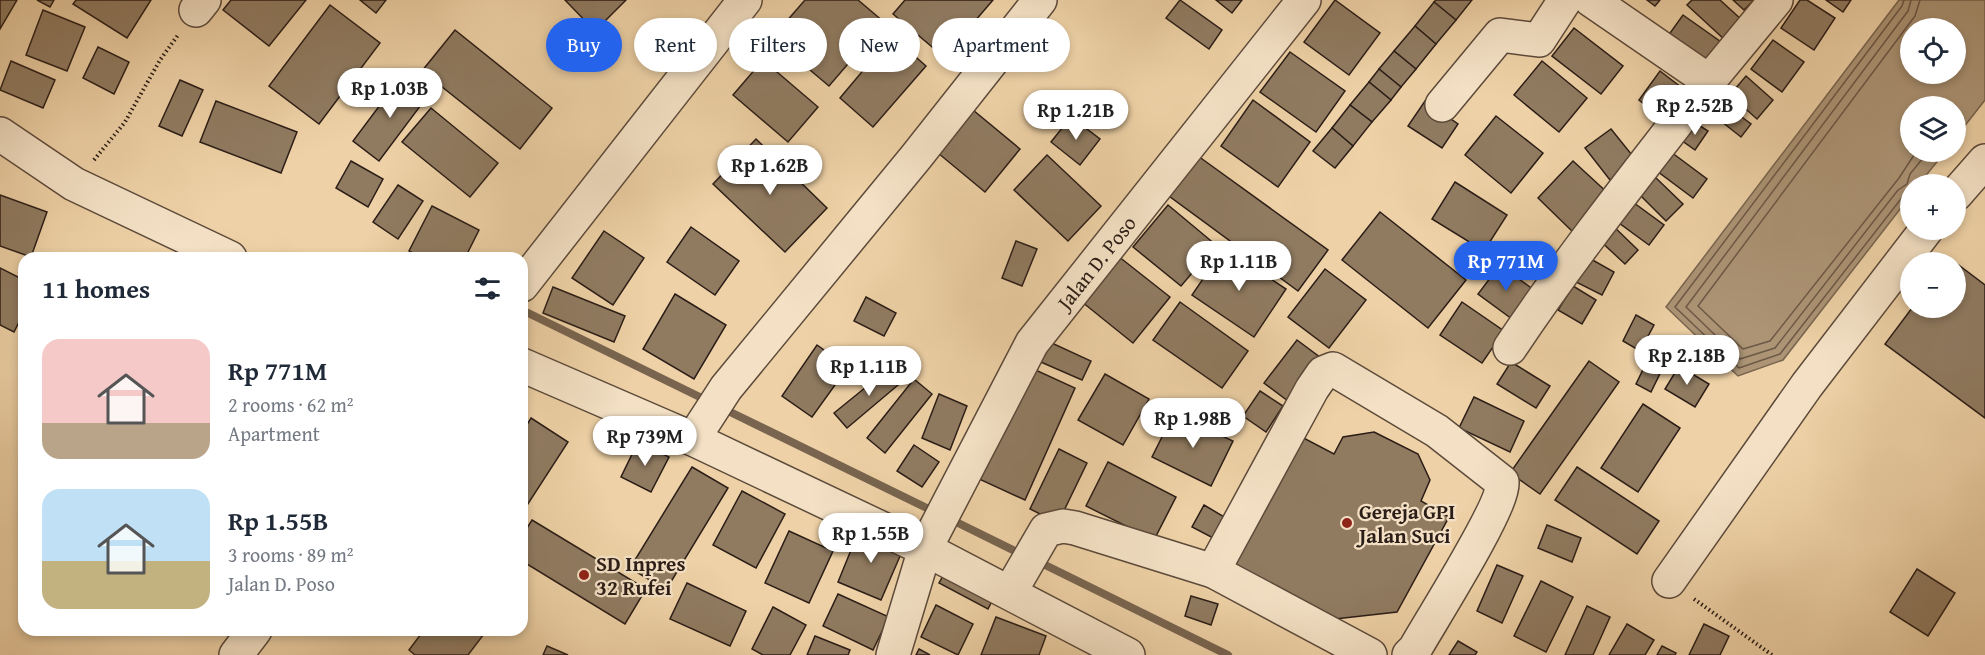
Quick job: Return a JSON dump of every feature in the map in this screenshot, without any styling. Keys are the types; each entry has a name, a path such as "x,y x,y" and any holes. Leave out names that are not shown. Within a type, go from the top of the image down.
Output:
{"street":[{"path":"528,277 744,0"},
{"path":"700,430 726,388 909,166 1040,0"},
{"name":"Jalan D. Poso","path":"893,655 937,525 1032,343 1304,0"},
{"path":"1442,105 1500,35 1539,40 1565,0"},
{"path":"1591,0 1709,81"},
{"path":"1510,348 1552,285 1620,194 1776,0"},
{"path":"0,134 75,184 217,252"},
{"path":"1966,183 1985,161"},
{"path":"1669,581 1806,385 1918,240"},
{"path":"528,367 700,430 937,525 1010,592 1073,642 1128,655"},
{"path":"1213,571 1312,389 1323,373 1333,369 1437,431 1502,482 1503,488 1492,515 1415,649 1408,655"},
{"path":"1010,592 1046,530 1063,526 1213,571 1370,655"}],"path":[{"path":"75,184 125,122 160,60 200,5"},
{"path":"1669,581 1773,655"}],"water":[{"path":"1899,0 1985,0 1985,100 1966,124 1966,96 1900,96 1900,162 1937,162 1927,174 1900,174 1900,209 1783,360 1738,376 1666,307"}],"building":[{"path":"0,0 17,0 0,29"},
{"path":"37,0 54,0 50,7"},
{"path":"76,0 151,0 127,38 73,4"},
{"path":"231,0 306,0 269,46 223,10"},
{"path":"360,0 386,0 376,13"},
{"path":"565,0 626,0 608,18 582,18"},
{"path":"805,0 858,0 879,18 839,18 839,72 841,72 829,86 812,72 827,72 827,18 789,18"},
{"path":"905,0 993,0 978,18 932,18 932,47 920,37 920,18 898,18 893,14"},
{"path":"1180,0 1222,30 1209,49 1166,18"},
{"path":"1216,0 1242,0 1232,13"},
{"path":"1335,0 1380,33 1349,75 1304,42"},
{"path":"1436,0 1472,0 1456,20 1434,2"},
{"path":"1647,0 1660,0 1655,6"},
{"path":"1692,0 1720,0 1743,21 1725,40 1687,5"},
{"path":"1733,0 1754,0 1744,10"},
{"path":"1800,0 1807,0 1835,18 1814,50 1781,28"},
{"path":"1826,0 1851,0 1843,12"},
{"path":"1434,2 1456,20 1436,44 1415,26"},
{"path":"330,5 380,43 319,124 269,86"},
{"path":"43,10 85,27 67,71 26,55"},
{"path":"1683,15 1721,42 1703,67 1665,40"},
{"path":"1415,26 1436,44 1416,69 1394,51"},
{"path":"1574,28 1623,66 1601,94 1552,56"},
{"path":"455,30 552,108 520,149 422,71"},
{"path":"1773,40 1804,62 1782,92 1751,69"},
{"path":"98,47 129,62 114,94 83,78"},
{"path":"1394,51 1416,69 1401,87 1379,69"},
{"path":"1290,52 1345,91 1316,132 1260,92"},
{"path":"11,61 55,80 43,108 0,90"},
{"path":"920,61 926,66 873,127 840,98 862,72 920,72"},
{"path":"1542,61 1587,98 1559,132 1514,95"},
{"path":"1379,69 1401,87 1391,100 1369,82"},
{"path":"1660,71 1686,91 1665,120 1639,100"},
{"path":"753,72 777,72 818,107 788,142 733,95"},
{"path":"1746,76 1773,100 1757,119 1730,95"},
{"path":"401,77 427,97 379,161 353,141"},
{"path":"180,80 203,90 182,136 159,126"},
{"path":"1369,82 1391,100 1372,122 1350,105"},
{"path":"1253,100 1310,142 1278,187 1221,146"},
{"path":"216,101 297,132 281,173 200,142"},
{"path":"1425,101 1458,124 1442,148 1408,126"},
{"path":"1350,105 1372,122 1353,146 1332,128"},
{"path":"1727,106 1751,124 1741,137 1717,118"},
{"path":"431,108 498,163 470,197 402,142"},
{"path":"973,110 1020,149 985,192 938,153"},
{"path":"1496,116 1543,153 1511,193 1465,155"},
{"path":"1071,117 1100,139 1080,165 1051,142"},
{"path":"1694,122 1708,131 1695,150 1681,140"},
{"path":"1332,128 1353,146 1335,168 1313,151"},
{"path":"1611,129 1636,160 1610,180 1585,148"},
{"path":"756,139 827,208 785,252 713,184"},
{"path":"1671,152 1707,179 1693,198 1657,171"},
{"path":"1047,155 1101,206 1068,241 1014,190"},
{"path":"1198,156 1328,250 1298,291 1169,196"},
{"path":"351,161 383,179 368,207 336,188"},
{"path":"1573,161 1611,196 1575,234 1538,198"},
{"path":"1655,177 1683,204 1666,221 1639,194"},
{"path":"1455,182 1507,215 1484,251 1432,219"},
{"path":"398,185 423,201 398,239 373,222"},
{"path":"0,195 47,212 33,252 18,252 0,246"},
{"path":"1630,200 1664,225 1649,245 1615,220"},
{"path":"1168,205 1216,245 1181,286 1133,247"},
{"path":"432,206 479,230 468,252 409,251"},
{"path":"1380,212 1466,280 1428,328 1342,260"},
{"path":"1610,223 1638,250 1625,264 1596,237"},
{"path":"691,227 739,261 715,295 667,262"},
{"path":"604,231 644,258 613,305 572,278"},
{"path":"1016,241 1037,249 1022,286 1002,278"},
{"path":"1224,248 1286,289 1254,337 1192,295"},
{"path":"1118,256 1170,297 1133,343 1082,302"},
{"path":"1589,258 1614,272 1602,295 1576,282"},
{"path":"1500,265 1534,290 1512,319 1478,294"},
{"path":"0,268 18,277 18,324 14,332 0,325"},
{"path":"1325,269 1366,300 1329,348 1288,317"},
{"path":"1966,271 1985,285 1985,418 1885,344 1904,318 1966,318"},
{"path":"1573,286 1596,300 1582,324 1558,310"},
{"path":"553,287 625,316 614,342 543,313"},
{"path":"675,294 726,325 694,379 643,349"},
{"path":"866,297 896,313 884,336 854,321"},
{"path":"1180,302 1248,351 1222,388 1153,340"},
{"path":"1462,302 1504,331 1482,363 1440,335"},
{"path":"1636,315 1654,325 1640,351 1623,341"},
{"path":"1043,339 1091,361 1082,380 1034,359"},
{"path":"1297,340 1321,358 1288,401 1264,383"},
{"path":"1657,341 1672,349 1651,392 1636,384"},
{"path":"817,345 848,367 812,417 782,396"},
{"path":"1589,361 1619,382 1540,494 1510,473"},
{"path":"1511,362 1550,386 1536,408 1497,384"},
{"path":"892,366 904,380 847,428 834,413"},
{"path":"1679,366 1709,384 1695,407 1665,389"},
{"path":"1029,367 1075,388 1025,500 979,479"},
{"path":"1105,374 1149,399 1123,445 1078,420"},
{"path":"914,379 932,394 885,453 867,438"},
{"path":"1260,391 1283,406 1266,432 1243,416"},
{"path":"939,394 967,406 950,450 922,438"},
{"path":"1474,397 1524,421 1510,452 1459,428"},
{"path":"1643,404 1680,428 1638,492 1601,468"},
{"path":"1174,413 1233,441 1211,486 1152,457"},
{"path":"531,418 568,442 528,504 528,423"},
{"name":"Gereja GPI Jalan Suci","path":"1374,432 1418,454 1430,480 1421,501 1449,517 1397,612 1326,620 1224,566 1296,434 1334,454 1343,437"},
{"name":"SD Inpres 32 Rufei","path":"638,442 669,457 651,492 621,477"},
{"path":"914,445 939,462 922,487 897,471"},
{"path":"1059,449 1087,463 1058,523 1030,509"},
{"path":"1108,462 1176,497 1154,540 1086,506"},
{"name":"SD Inpres 32 Rufei","path":"692,467 728,488 666,590 630,568"},
{"path":"1577,467 1659,521 1637,554 1555,500"},
{"path":"742,491 785,514 756,568 713,545"},
{"path":"1204,505 1226,518 1215,539 1192,527"},
{"name":"SD Inpres 32 Rufei","path":"532,520 646,589 625,624 528,565 528,526"},
{"path":"1547,525 1581,538 1572,562 1538,548"},
{"path":"860,528 904,547 881,600 838,582"},
{"path":"789,531 833,551 809,603 765,583"},
{"path":"1497,565 1523,576 1502,623 1477,611"},
{"path":"947,569 995,595 988,609 939,583"},
{"path":"1917,569 1955,593 1928,636 1890,612"},
{"path":"1541,581 1573,597 1546,652 1514,636"},
{"path":"687,583 746,611 730,646 670,619"},
{"path":"838,594 889,617 873,650 823,626"},
{"path":"1191,596 1218,604 1211,625 1185,616"},
{"path":"936,605 973,624 958,655 921,637"},
{"path":"1587,606 1610,617 1593,655 1565,655"},
{"path":"773,607 806,625 790,655 763,655 752,649"},
{"path":"996,617 1046,636 1039,655 981,655"},
{"path":"1627,624 1654,640 1645,655 1609,655"},
{"path":"1704,624 1729,636 1720,655 1689,655"},
{"path":"420,636 482,636 468,655 415,655 409,650"},
{"path":"815,636 850,650 848,655 807,655"},
{"path":"1458,641 1477,652 1475,655 1449,655"},
{"path":"547,646 568,655 543,655"},
{"path":"1662,646 1676,653 1675,655 1657,655"},
{"path":"919,649 930,655 916,655"}],"waterway":[{"path":"528,313 710,402"},
{"path":"722,408 937,513"},
{"path":"948,518 1023,555"},
{"path":"1035,560 1228,655"}],"place":[{"name":"Gereja GPI Jalan Suci","path":"1347,523"},
{"name":"SD Inpres 32 Rufei","path":"584,575"}]}
